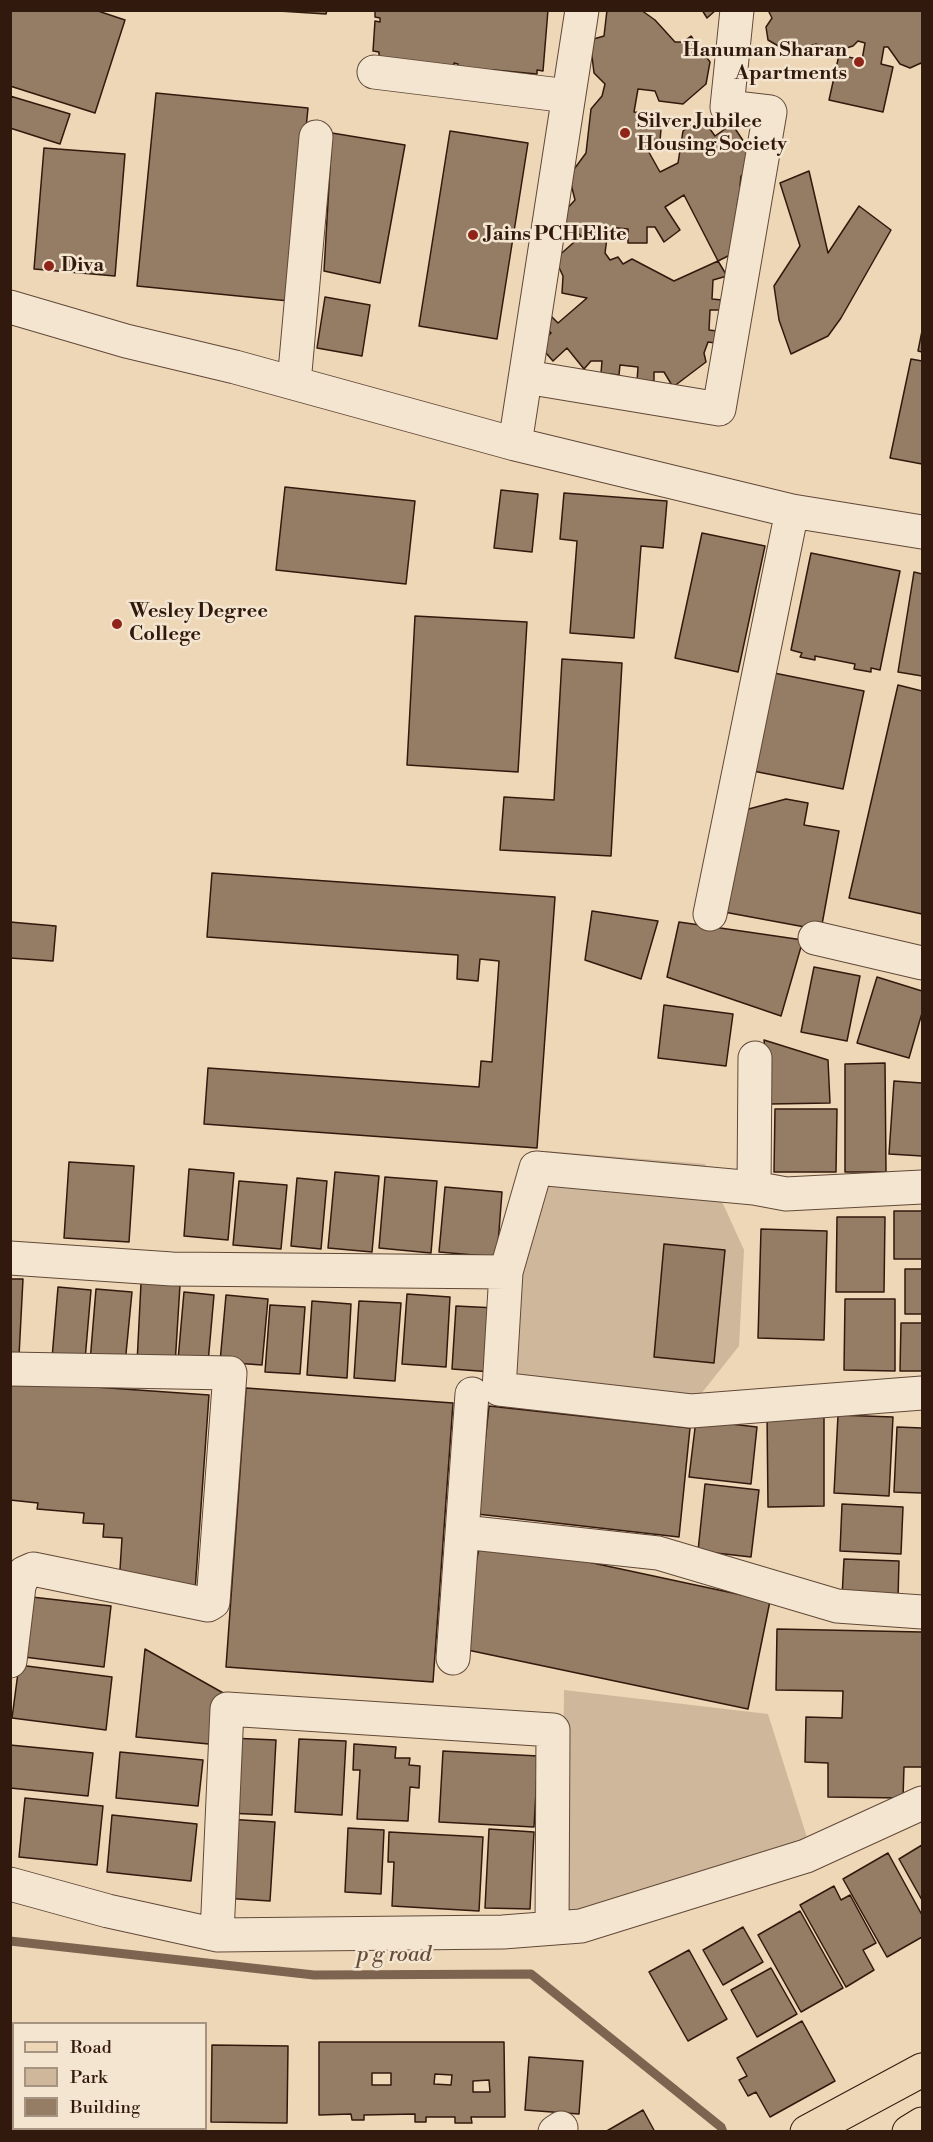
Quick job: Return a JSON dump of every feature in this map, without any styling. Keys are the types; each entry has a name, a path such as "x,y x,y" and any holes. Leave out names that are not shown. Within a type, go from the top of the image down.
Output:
{"main road":[{"path":"807,2132 922,2070"},
{"path":"909,2132 922,2124"}],"street":[{"path":"515,444 582,10"},
{"path":"526,377 719,409 770,112 727,106 737,10"},
{"path":"374,72 568,96"},
{"path":"294,383 316,137"},
{"path":"10,307 126,341 235,367 515,444 792,511 922,532"},
{"path":"710,914 792,511"},
{"path":"815,938 922,963"},
{"path":"754,1188 755,1058"},
{"path":"922,1187 786,1194 754,1188 536,1168 506,1272 499,1389 691,1411 922,1393"},
{"path":"10,1258 172,1269 506,1272"},
{"path":"10,1369 230,1373 213,1602 208,1605 33,1569 24,1573 19,1586 10,1661"},
{"path":"453,1658 472,1394"},
{"path":"463,1532 658,1553 837,1606 922,1612"},
{"path":"217,1935 227,1708 553,1730 552,1928"},
{"path":"10,1884 108,1911 217,1935 503,1932 581,1926 806,1856 922,1803"}],"green space":[{"path":"546,1151 705,1164 744,1250 739,1346 693,1404 507,1384 516,1270"},
{"path":"564,1690 768,1714 810,1847 561,1921"}],"building":[{"path":"10,10 95,10 125,20 95,113 10,86"},
{"path":"263,10 327,10 326,14"},
{"path":"375,10 548,10 543,71 537,70 537,74 494,70 458,72 458,64 454,63 454,70 379,59 379,52 373,51 375,21 380,22 380,18 375,17"},
{"name":"Silver Jubilee Housing Society","path":"607,10 641,10 655,20 675,42 683,42 691,36 710,62 706,84 683,104 659,101 655,91 638,89 634,112 652,114 650,128 661,129 660,141 648,140 646,147 660,172 678,163 683,131 702,118 715,136 732,124 758,163 741,176 740,186 750,187 748,200 738,199 736,219 738,251 718,261 684,195 665,207 680,230 664,242 655,227 647,227 647,243 628,243 628,229 608,227 607,238 581,236 560,216 575,200 569,176 586,153 591,109 602,96 605,84 594,73 590,40 604,36"},
{"path":"702,10 716,10 707,18"},
{"name":"Hanuman Sharan Apartments","path":"768,10 922,10 922,65 921,63 910,68 900,64 888,47 884,47 881,64 893,67 883,112 829,100 839,55 862,60 865,43 858,41 853,46 833,52 816,44 799,50 789,43 780,47 768,40 766,27 772,18"},
{"path":"156,93 308,108 289,301 137,286"},
{"path":"10,96 70,114 60,144 10,128"},
{"name":"Jains PCH Elite","path":"450,131 528,143 497,339 419,326"},
{"path":"332,133 405,145 380,283 324,271"},
{"path":"44,148 125,154 115,276 34,269"},
{"path":"809,171 828,253 859,206 891,230 841,318 828,336 791,354 779,320 774,286 800,246 780,183"},
{"path":"581,236 607,238 605,253 610,260 618,257 623,264 632,259 674,281 718,261 727,276 713,280 712,299 722,300 720,310 710,310 709,330 717,331 715,343 708,342 704,353 706,362 673,387 664,372 654,372 654,381 637,381 638,367 620,365 619,375 601,373 602,361 591,361 584,369 567,348 553,361 539,345 551,333 541,321 548,313 558,323 587,298 562,293 563,276 555,259"},
{"path":"325,297 370,305 362,356 317,348"},
{"path":"922,331 922,352 918,351"},
{"path":"911,359 922,361 922,464 890,458"},
{"path":"285,487 415,501 406,584 276,570"},
{"path":"501,490 538,494 532,552 494,548"},
{"path":"564,493 667,501 663,548 641,546 634,638 570,633 577,541 560,539"},
{"path":"702,533 765,546 738,672 675,658"},
{"path":"811,553 900,571 880,670 871,668 871,672 854,669 855,664 815,656 815,660 800,657 802,653 791,650"},
{"path":"914,572 922,574 922,676 898,672"},
{"path":"415,616 527,622 518,772 407,765"},
{"path":"562,659 622,663 611,856 500,850 504,797 554,800"},
{"path":"769,672 864,691 843,789 748,770"},
{"path":"898,685 922,691 922,914 849,898"},
{"path":"786,799 808,803 804,825 839,831 821,930 724,912 745,810"},
{"path":"212,873 555,897 537,1148 204,1124 208,1068 479,1087 481,1061 492,1062 499,961 480,959 478,981 457,979 458,955 207,937"},
{"path":"592,911 658,921 641,979 585,960"},
{"path":"10,922 56,926 53,961 10,958"},
{"path":"679,922 803,940 781,1016 667,977"},
{"path":"814,967 860,976 847,1041 801,1032"},
{"path":"877,977 922,991 922,1013 909,1058 857,1043"},
{"path":"664,1005 733,1014 726,1066 658,1058"},
{"path":"764,1040 828,1060 830,1103 770,1104"},
{"path":"885,1063 886,1172 845,1172 845,1064"},
{"path":"894,1081 922,1083 922,1156 889,1154"},
{"path":"775,1109 837,1109 836,1172 774,1172"},
{"path":"69,1162 134,1166 129,1242 64,1238"},
{"path":"189,1169 234,1173 228,1240 184,1236"},
{"path":"335,1172 379,1176 372,1252 328,1248"},
{"path":"385,1177 437,1181 431,1253 379,1248"},
{"path":"297,1178 327,1181 321,1249 291,1246"},
{"path":"239,1181 287,1185 281,1249 233,1245"},
{"path":"445,1187 502,1192 497,1257 439,1252"},
{"path":"894,1211 922,1211 922,1259 894,1259"},
{"path":"837,1217 885,1217 884,1292 836,1292"},
{"path":"761,1229 827,1231 824,1340 758,1338"},
{"path":"664,1244 725,1250 714,1363 654,1357"},
{"path":"905,1269 922,1269 922,1314 905,1314"},
{"path":"10,1279 23,1279 19,1356 10,1356"},
{"path":"141,1283 180,1285 175,1365 137,1363"},
{"path":"58,1287 91,1290 85,1360 52,1358"},
{"path":"96,1289 132,1292 125,1364 90,1362"},
{"path":"184,1292 214,1295 208,1363 178,1360"},
{"path":"407,1294 450,1297 446,1367 402,1364"},
{"path":"226,1295 268,1299 262,1365 220,1362"},
{"path":"845,1299 895,1299 895,1371 844,1370"},
{"path":"312,1301 351,1304 347,1378 307,1375"},
{"path":"359,1301 401,1303 395,1381 354,1378"},
{"path":"270,1305 305,1307 300,1374 265,1372"},
{"path":"456,1306 496,1308 492,1372 452,1369"},
{"path":"901,1323 922,1323 922,1371 900,1371"},
{"path":"10,1381 209,1395 195,1591 119,1585 122,1538 103,1537 104,1524 83,1523 84,1513 37,1509 38,1503 10,1500"},
{"path":"246,1388 453,1403 433,1682 226,1667"},
{"path":"489,1406 690,1428 679,1537 477,1514"},
{"path":"767,1413 824,1413 824,1506 768,1507"},
{"path":"838,1415 893,1417 889,1496 834,1493"},
{"path":"696,1420 757,1427 751,1484 689,1477"},
{"path":"897,1427 922,1428 922,1493 894,1492"},
{"path":"705,1484 759,1490 751,1557 698,1551"},
{"path":"842,1504 903,1507 901,1554 840,1551"},
{"path":"481,1539 770,1601 748,1709 458,1648"},
{"path":"844,1559 899,1561 898,1599 842,1597"},
{"path":"23,1596 111,1606 104,1667 16,1656"},
{"path":"777,1629 922,1632 922,1767 904,1767 903,1798 828,1797 828,1763 805,1762 806,1717 842,1718 843,1691 776,1690"},
{"path":"145,1649 225,1694 219,1745 136,1737"},
{"path":"19,1665 112,1677 106,1730 12,1718"},
{"path":"230,1738 276,1740 272,1815 226,1813"},
{"path":"299,1739 346,1741 342,1815 295,1812"},
{"path":"354,1744 396,1747 395,1758 410,1758 409,1765 420,1766 419,1788 410,1787 408,1821 357,1819 360,1770 353,1770"},
{"path":"10,1745 93,1753 88,1796 10,1788"},
{"path":"443,1751 538,1756 534,1827 439,1822"},
{"path":"120,1752 203,1760 198,1806 116,1798"},
{"path":"25,1798 103,1806 97,1865 19,1857"},
{"path":"112,1815 197,1824 191,1881 107,1872"},
{"path":"227,1819 275,1822 270,1901 223,1898"},
{"path":"348,1828 384,1830 381,1894 345,1892"},
{"path":"489,1829 534,1832 530,1909 485,1908"},
{"path":"389,1832 483,1837 479,1911 392,1906 394,1862 388,1862"},
{"path":"922,1845 922,1900 899,1859"},
{"path":"888,1853 922,1915 922,1937 887,1957 843,1879"},
{"path":"834,1886 841,1900 850,1895 876,1943 863,1950 874,1970 846,1987 800,1905"},
{"path":"800,1911 843,1988 801,2012 758,1935"},
{"path":"743,1927 763,1962 723,1985 703,1950"},
{"path":"689,1950 727,2019 688,2041 649,1972"},
{"path":"771,1968 797,2014 757,2037 731,1990"},
{"path":"802,2021 835,2081 770,2117 756,2092 748,2096 739,2080 747,2076 737,2058"},
{"path":"319,2042 504,2042 505,2117 471,2117 472,2123 455,2123 455,2117 426,2117 426,2122 415,2122 415,2114 364,2115 364,2120 352,2120 351,2114 319,2115","holes":["372,2073 391,2073 391,2085 372,2085","435,2074 452,2075 451,2085 434,2084","489,2080 490,2092 473,2092 473,2081"]},
{"path":"212,2045 288,2046 287,2123 211,2122"},
{"path":"529,2057 583,2061 579,2114 525,2110"},
{"path":"643,2110 655,2132 605,2132"}],"waterway":[{"name":"p g road","path":"10,1941 314,1975 531,1974 721,2127 723,2132"}],"place":[{"name":"Hanuman Sharan Apartments","path":"859,62"},
{"name":"Silver Jubilee Housing Society","path":"625,133"},
{"name":"Jains PCH Elite","path":"473,235"},
{"name":"Diva","path":"49,266"},
{"name":"Wesley Degree College","path":"117,624"}]}
